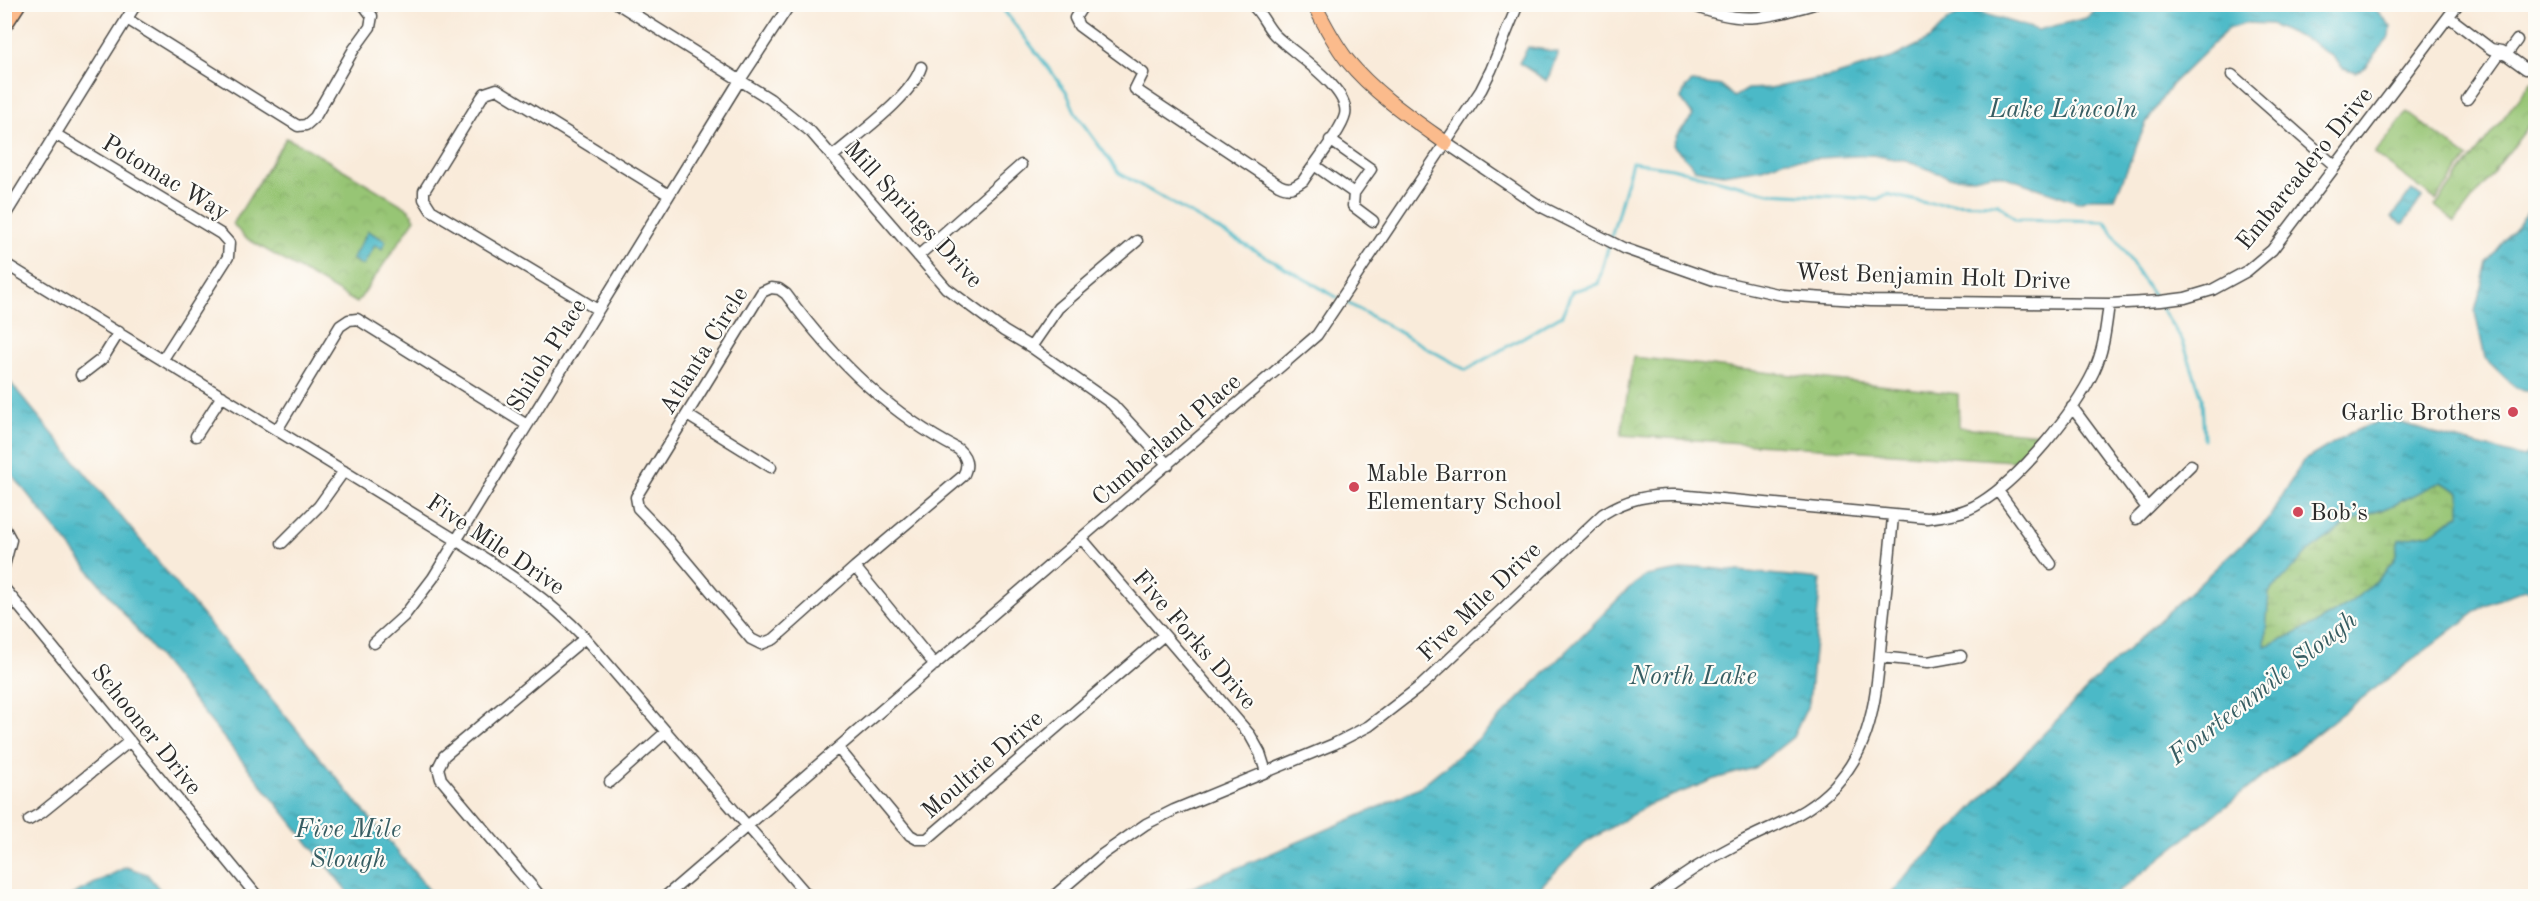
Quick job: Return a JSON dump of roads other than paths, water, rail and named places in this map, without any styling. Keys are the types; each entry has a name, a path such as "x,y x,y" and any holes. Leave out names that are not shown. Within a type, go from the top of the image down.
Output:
{"highway":[{"path":"4,24 17,4"}],"main road":[{"name":"West Benjamin Holt Drive","path":"1314,4 1346,59 1366,81 1446,143"}],"street":[{"path":"4,217 136,4"},
{"path":"127,19 298,126 306,125 315,117 370,27 372,16 363,4"},
{"name":"Shiloh Place","path":"374,643 405,616 421,595 740,80 790,4"},
{"path":"1082,5 1075,18 1079,26 1143,73 1135,89 1287,189 1294,188 1314,165 1345,114 1342,99 1319,71 1274,34 1251,4"},
{"name":"Cumberland Place","path":"666,897 1317,335 1446,143 1491,70 1518,4"},
{"path":"1689,4 1725,17 1751,19 1774,16 1814,4"},
{"name":"Embarcadero Drive","path":"2109,304 2186,298 2212,290 2232,280 2272,250 2458,4"},
{"name":"Mill Springs Drive","path":"625,6 770,99 803,126 946,288 1004,331 1031,347 1112,404 1168,465"},
{"path":"2449,17 2491,49 2504,53 2526,69"},
{"path":"2467,99 2517,40"},
{"path":"832,157 903,96 917,79 921,67"},
{"path":"2232,75 2335,166"},
{"path":"598,310 431,210 424,199 424,191 428,184 482,97 485,93 497,89 506,92 525,107 669,195"},
{"name":"Potomac Way","path":"56,134 221,234 228,243 228,257 163,359"},
{"path":"1330,140 1371,169 1354,193 1353,206 1373,221"},
{"name":"West Benjamin Holt Drive","path":"1446,143 1538,206 1581,228 1654,261 1714,280 1782,295 1816,298 1870,301 2109,304"},
{"path":"918,256 1021,165"},
{"path":"1314,165 1354,193"},
{"path":"1031,347 1058,308 1137,241"},
{"name":"Five Mile Drive","path":"4,263 456,540 524,583 557,609 585,638 808,897"},
{"name":"Atlanta Circle","path":"771,288 779,289 862,381 904,416 963,454 967,464 963,476 774,639 761,644 751,639 636,504 639,490 687,415 762,292 771,288"},
{"name":"Five Mile Drive","path":"1054,897 1103,854 1146,824 1174,810 1334,744 1370,726 1396,707 1595,521 1623,503 1648,496 1678,495 1927,518 1956,513 1979,504 1998,491 2027,463 2072,407 2094,372 2102,350 2109,304"},
{"path":"278,430 340,326 349,320 357,319 527,425"},
{"path":"81,375 103,358 119,332"},
{"path":"196,436 222,396"},
{"path":"2072,407 2147,508"},
{"path":"687,415 771,467"},
{"path":"2136,519 2191,465"},
{"path":"282,543 319,506 344,471"},
{"path":"1998,491 2051,564"},
{"path":"1655,897 1691,870 1804,810 1843,776 1858,753 1869,727 1875,703 1893,516"},
{"path":"4,527 11,540 4,566"},
{"name":"Five Forks Drive","path":"1082,539 1250,735 1260,753 1266,772"},
{"path":"855,567 935,665"},
{"name":"Schooner Drive","path":"4,588 257,897"},
{"name":"Moultrie Drive","path":"838,748 910,835 917,839 927,839 1164,635"},
{"path":"540,897 441,779 438,768 444,756 585,638"},
{"path":"1880,657 1928,662 1960,656"},
{"path":"610,782 666,732"},
{"path":"29,820 41,813 130,741"}],"water":[{"name":"Lake Lincoln","path":"2101,5 2372,5 2391,27 2390,37 2363,69 2355,72 2343,68 2332,56 2310,42 2271,24 2247,23 2228,29 2171,85 2146,123 2115,198 2092,198 2078,202 2003,176 1991,174 1974,178 1949,177 1906,161 1872,155 1785,160 1762,168 1723,174 1694,169 1673,145 1677,135 1693,116 1681,99 1685,88 1692,82 1722,86 1734,97 1747,89 1770,88 1834,76 1892,58 1930,39 1948,20 1968,9 2038,30 2086,18"},
{"path":"1528,47 1558,52 1547,81 1519,63"},
{"path":"2412,190 2422,198 2403,224 2392,217"},
{"path":"2535,203 2535,392 2516,388 2485,358 2475,312 2487,262"},
{"path":"368,231 386,241 382,249 375,245 363,266 352,259"},
{"name":"Five Mile Slough","path":"5,376 434,896 351,896 5,466"},
{"name":"Fourteenmile Slough","path":"2386,418 2439,435 2523,457 2535,448 2535,593 2525,589 2485,605 2340,715 2113,896 1888,896 2101,674 2268,520 2303,461 2350,433","holes":["2440,482 2460,492 2460,514 2431,533 2399,539 2393,561 2367,589 2317,623 2265,646 2269,593 2308,552 2349,522 2394,505"]},
{"name":"North Lake","path":"1697,567 1821,579 1809,703 1793,737 1754,768 1718,778 1648,805 1585,843 1543,884 1534,896 1172,896 1377,808 1421,786 1483,735 1629,588 1646,576"},
{"path":"126,867 147,874 165,896 70,896"}],"waterway":[{"path":"999,4 1066,91 1076,114 1119,173 1338,298"},
{"path":"1611,238 1632,162 1672,168 1769,193 1878,199 1887,194 1926,203 1999,204 2015,219 2105,221 2155,299"},
{"path":"1344,301 1466,370 1562,315 1572,291 1598,284 1609,244"},
{"path":"2159,305 2183,342 2202,398 2204,440"}],"place":[{"name":"Garlic Brothers","path":"2513,412"},
{"name":"Mable Barron Elementary School","path":"1354,487"},
{"name":"Bob’s","path":"2298,512"}]}
